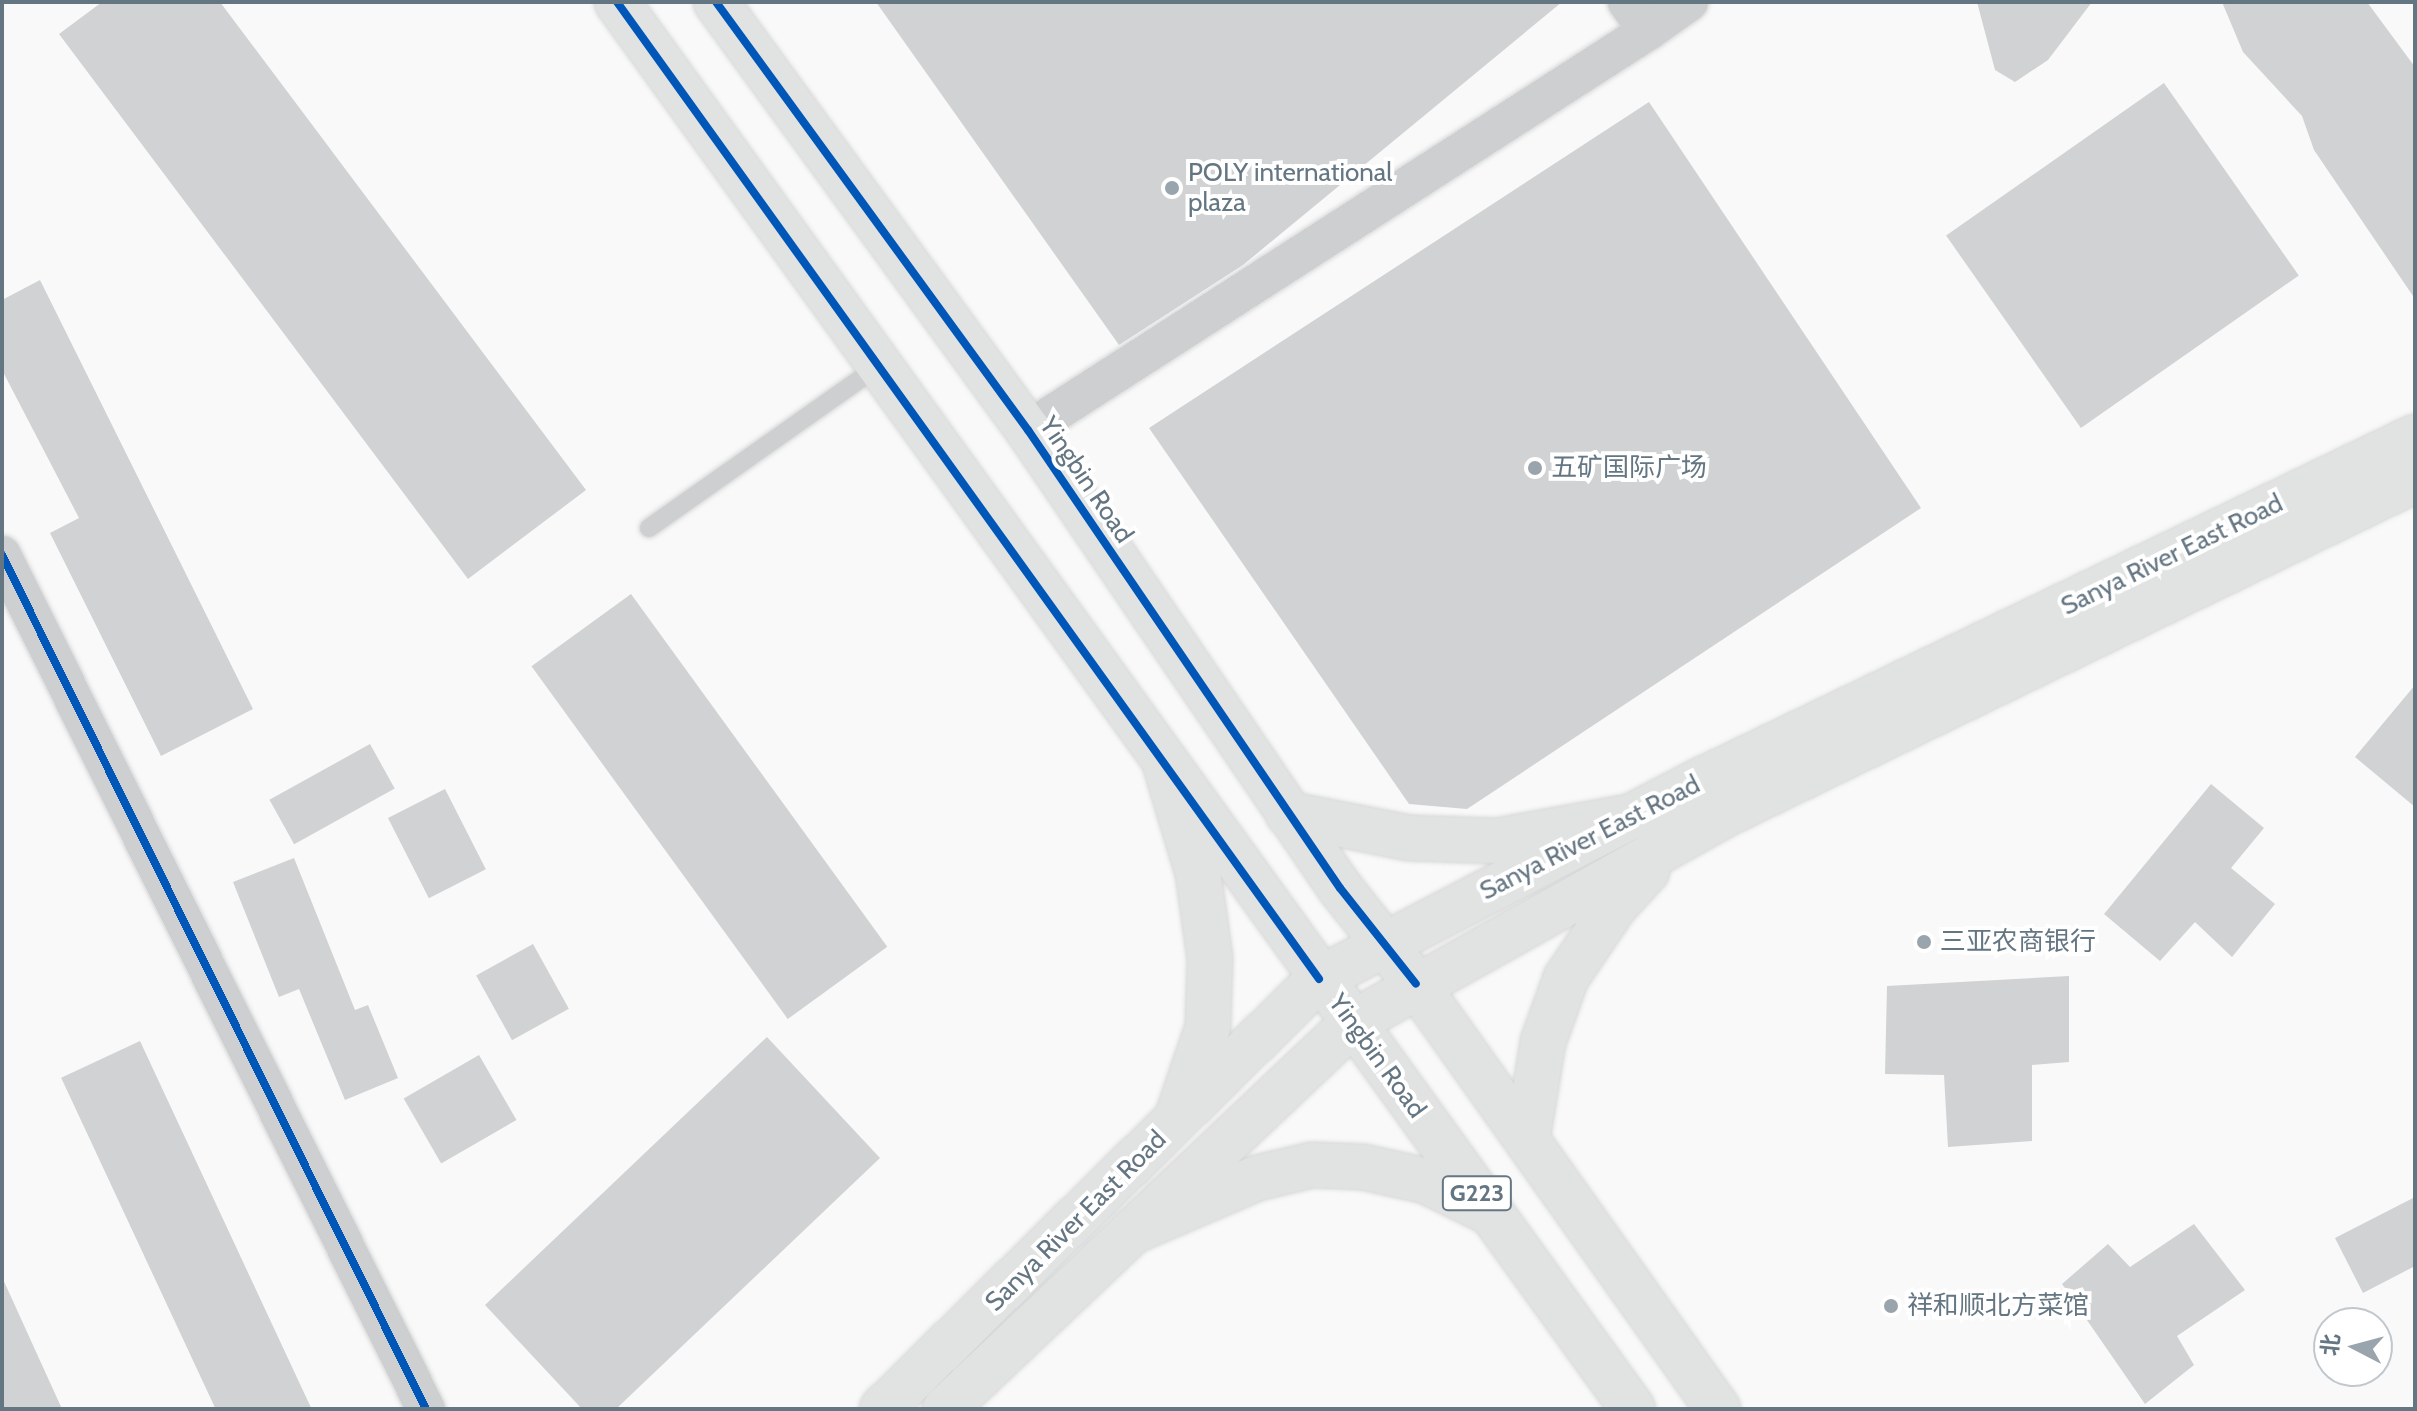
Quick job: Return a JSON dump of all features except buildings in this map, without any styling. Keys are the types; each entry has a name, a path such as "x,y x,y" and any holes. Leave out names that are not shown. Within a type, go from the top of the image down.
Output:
{"main road":[{"name":"Yingbin Road","path":"617,2 1319,979 1354,1022 1633,1409"},
{"name":"Yingbin Road","path":"716,2 1028,430 1288,814 1416,984 1718,1409"},
{"name":"Sanya River East Road","path":"882,1409 1319,979 1634,816 2415,437"},
{"name":"Sanya River East Road","path":"960,1404 1131,1232 1354,1022 1416,984 1673,844 2415,480"},
{"path":"1166,765 1198,873 1210,958 1208,1027 1176,1122"},
{"path":"1288,814 1409,838 1497,841 1634,816"},
{"path":"1527,1140 1543,1042 1566,978 1614,907 1673,844"},
{"path":"1131,1232 1257,1178 1312,1165 1363,1167 1426,1181 1491,1213"}],"street":[{"path":"1028,430 1638,17 1689,2"},
{"path":"2,555 426,1409"}],"lane":[{"path":"649,528 879,366"}],"cycle path":[{"path":"617,2 1319,979"},
{"path":"716,2 1028,430 1340,888 1416,984"},
{"path":"2,555 426,1409"}],"place":[{"name":"POLY international plaza","path":"1172,188"},
{"name":"五矿国际广场","path":"1535,468"},
{"name":"三亚农商银行","path":"1924,942"},
{"name":"祥和顺北方菜馆","path":"1891,1306"}]}
